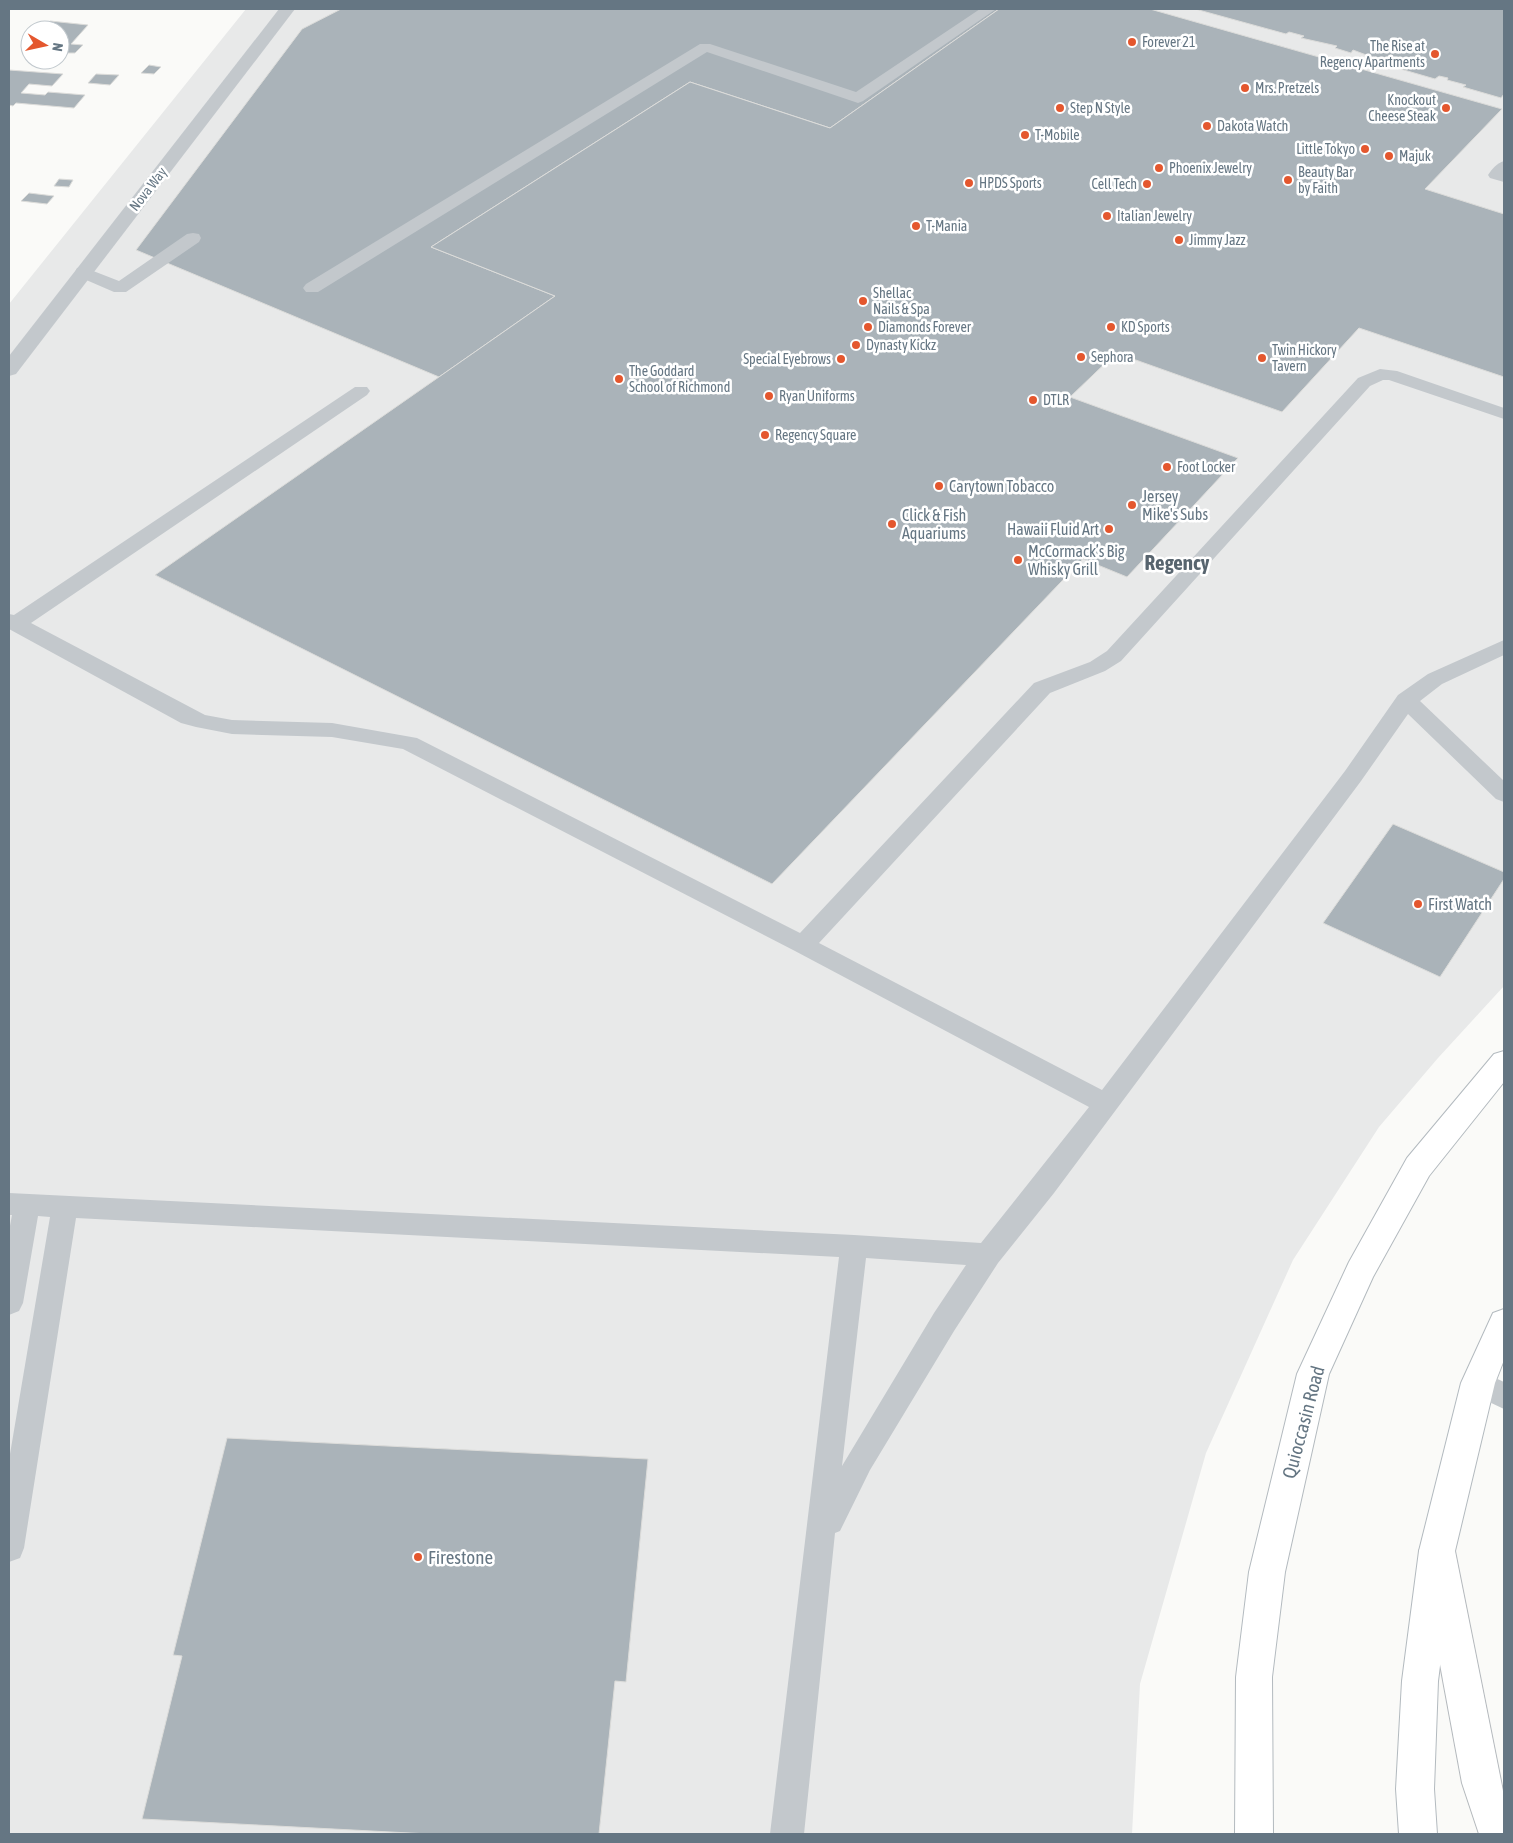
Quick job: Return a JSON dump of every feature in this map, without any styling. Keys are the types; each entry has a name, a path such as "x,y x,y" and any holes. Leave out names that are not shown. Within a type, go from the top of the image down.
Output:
{"main road":[{"name":"Quioccasin Road","path":"1254,1834 1253,1706 1256,1658 1267,1572 1313,1374 1360,1271 1418,1167 1504,1062"},
{"path":"1418,1834 1415,1789 1420,1681 1437,1550 1491,1390 1504,1322"},
{"path":"1437,1550 1475,1757 1481,1783 1498,1834"}],"street":[{"name":"Nova Way","path":"9,370 287,9"}],"lane":[{"path":"312,288 705,47 858,98 989,9"},
{"path":"1504,166 1496,175 1504,177"},
{"path":"83,272 120,288 193,238"},
{"path":"802,945 1042,688 1052,682 1099,667 1114,656 1364,382 1380,374 1391,375 1504,414"},
{"path":"361,391 12,622 189,718 205,724 223,727 327,730 376,735 409,743 802,945 1105,1104"},
{"path":"821,1539 860,1461 944,1322 988,1255 1046,1185 1353,776 1406,700 1435,679 1504,647"},
{"path":"1406,700 1504,794"},
{"path":"9,1303 18,1204 854,1246 988,1255"},
{"path":"9,1548 65,1206"},
{"path":"787,1834 821,1539 837,1379 854,1246"}],"shaded area":[{"name":"Regency Square","path":"246,9 1504,9 1504,986 1438,1058 1379,1127 1293,1260 1206,1453 1140,1684 1132,1834 9,1834 9,304"}],"building":[{"path":"341,9 999,9 830,128 690,82 431,247 555,296 439,377 136,250 302,29"},
{"name":"Regency Square","path":"999,9 1150,9 1502,109 1425,189 1504,214 1504,377 1359,328 1282,412 1116,353 1070,397 1238,458 1127,577 1083,559 772,884 155,575 555,296 431,247 690,82 830,128"},
{"name":"The Rise at Regency Apartments","path":"1195,9 1504,9 1504,94 1501,98 1463,87 1466,85 1447,80 1448,78 1439,76 1435,79 1397,68 1402,64 1387,60 1385,62 1353,50 1351,53 1335,48 1337,46 1301,38 1304,36 1289,32 1286,34"},
{"path":"70,23 88,25 71,44 83,45 75,53 70,53"},
{"path":"149,65 161,67 154,74 141,73"},
{"path":"9,70 63,74 52,86 29,84 21,93 45,95 48,92 85,95 74,108 16,103 13,106 9,105"},
{"path":"96,74 119,75 110,85 88,83"},
{"path":"59,179 73,180 69,187 54,186"},
{"path":"29,193 54,196 47,204 21,201"},
{"path":"1393,824 1504,872 1504,879 1440,977 1323,923"},
{"name":"Firestone","path":"227,1438 648,1459 626,1682 615,1681 599,1834 429,1834 142,1819 182,1656 173,1655"}],"place":[{"name":"Forever 21","path":"1132,42"},
{"name":"The Rise at Regency Apartments","path":"1435,54"},
{"name":"Mrs. Pretzels","path":"1245,88"},
{"name":"Step N Style","path":"1060,108"},
{"name":"Knockout Cheese Steak","path":"1446,108"},
{"name":"Dakota Watch","path":"1207,126"},
{"name":"T-Mobile","path":"1025,135"},
{"name":"Little Tokyo","path":"1365,149"},
{"name":"Majuk","path":"1389,156"},
{"name":"Phoenix Jewelry","path":"1159,168"},
{"name":"Beauty Bar by Faith","path":"1288,180"},
{"name":"HPDS Sports","path":"969,183"},
{"name":"Cell Tech","path":"1147,184"},
{"name":"Italian Jewelry","path":"1107,216"},
{"name":"T-Mania","path":"916,226"},
{"name":"Jimmy Jazz","path":"1179,240"},
{"name":"Shellac Nails & Spa","path":"863,301"},
{"name":"Diamonds Forever","path":"868,327"},
{"name":"KD Sports","path":"1111,327"},
{"name":"Dynasty Kickz","path":"856,345"},
{"name":"Sephora","path":"1081,357"},
{"name":"Twin Hickory Tavern","path":"1262,358"},
{"name":"Special Eyebrows","path":"841,359"},
{"name":"The Goddard School of Richmond","path":"619,379"},
{"name":"Ryan Uniforms","path":"769,396"},
{"name":"DTLR","path":"1033,400"},
{"name":"Regency Square","path":"765,435"},
{"name":"Foot Locker","path":"1167,467"},
{"name":"Carytown Tobacco","path":"939,486"},
{"name":"Jersey Mike's Subs","path":"1132,505"},
{"name":"Click & Fish Aquariums","path":"892,524"},
{"name":"Hawaii Fluid Art","path":"1109,529"},
{"name":"McCormack’s Big Whisky Grill","path":"1018,560"},
{"name":"First Watch","path":"1418,904"},
{"name":"Firestone","path":"418,1557"}],"district":[{"name":"Regency","path":"1177,562"}]}
